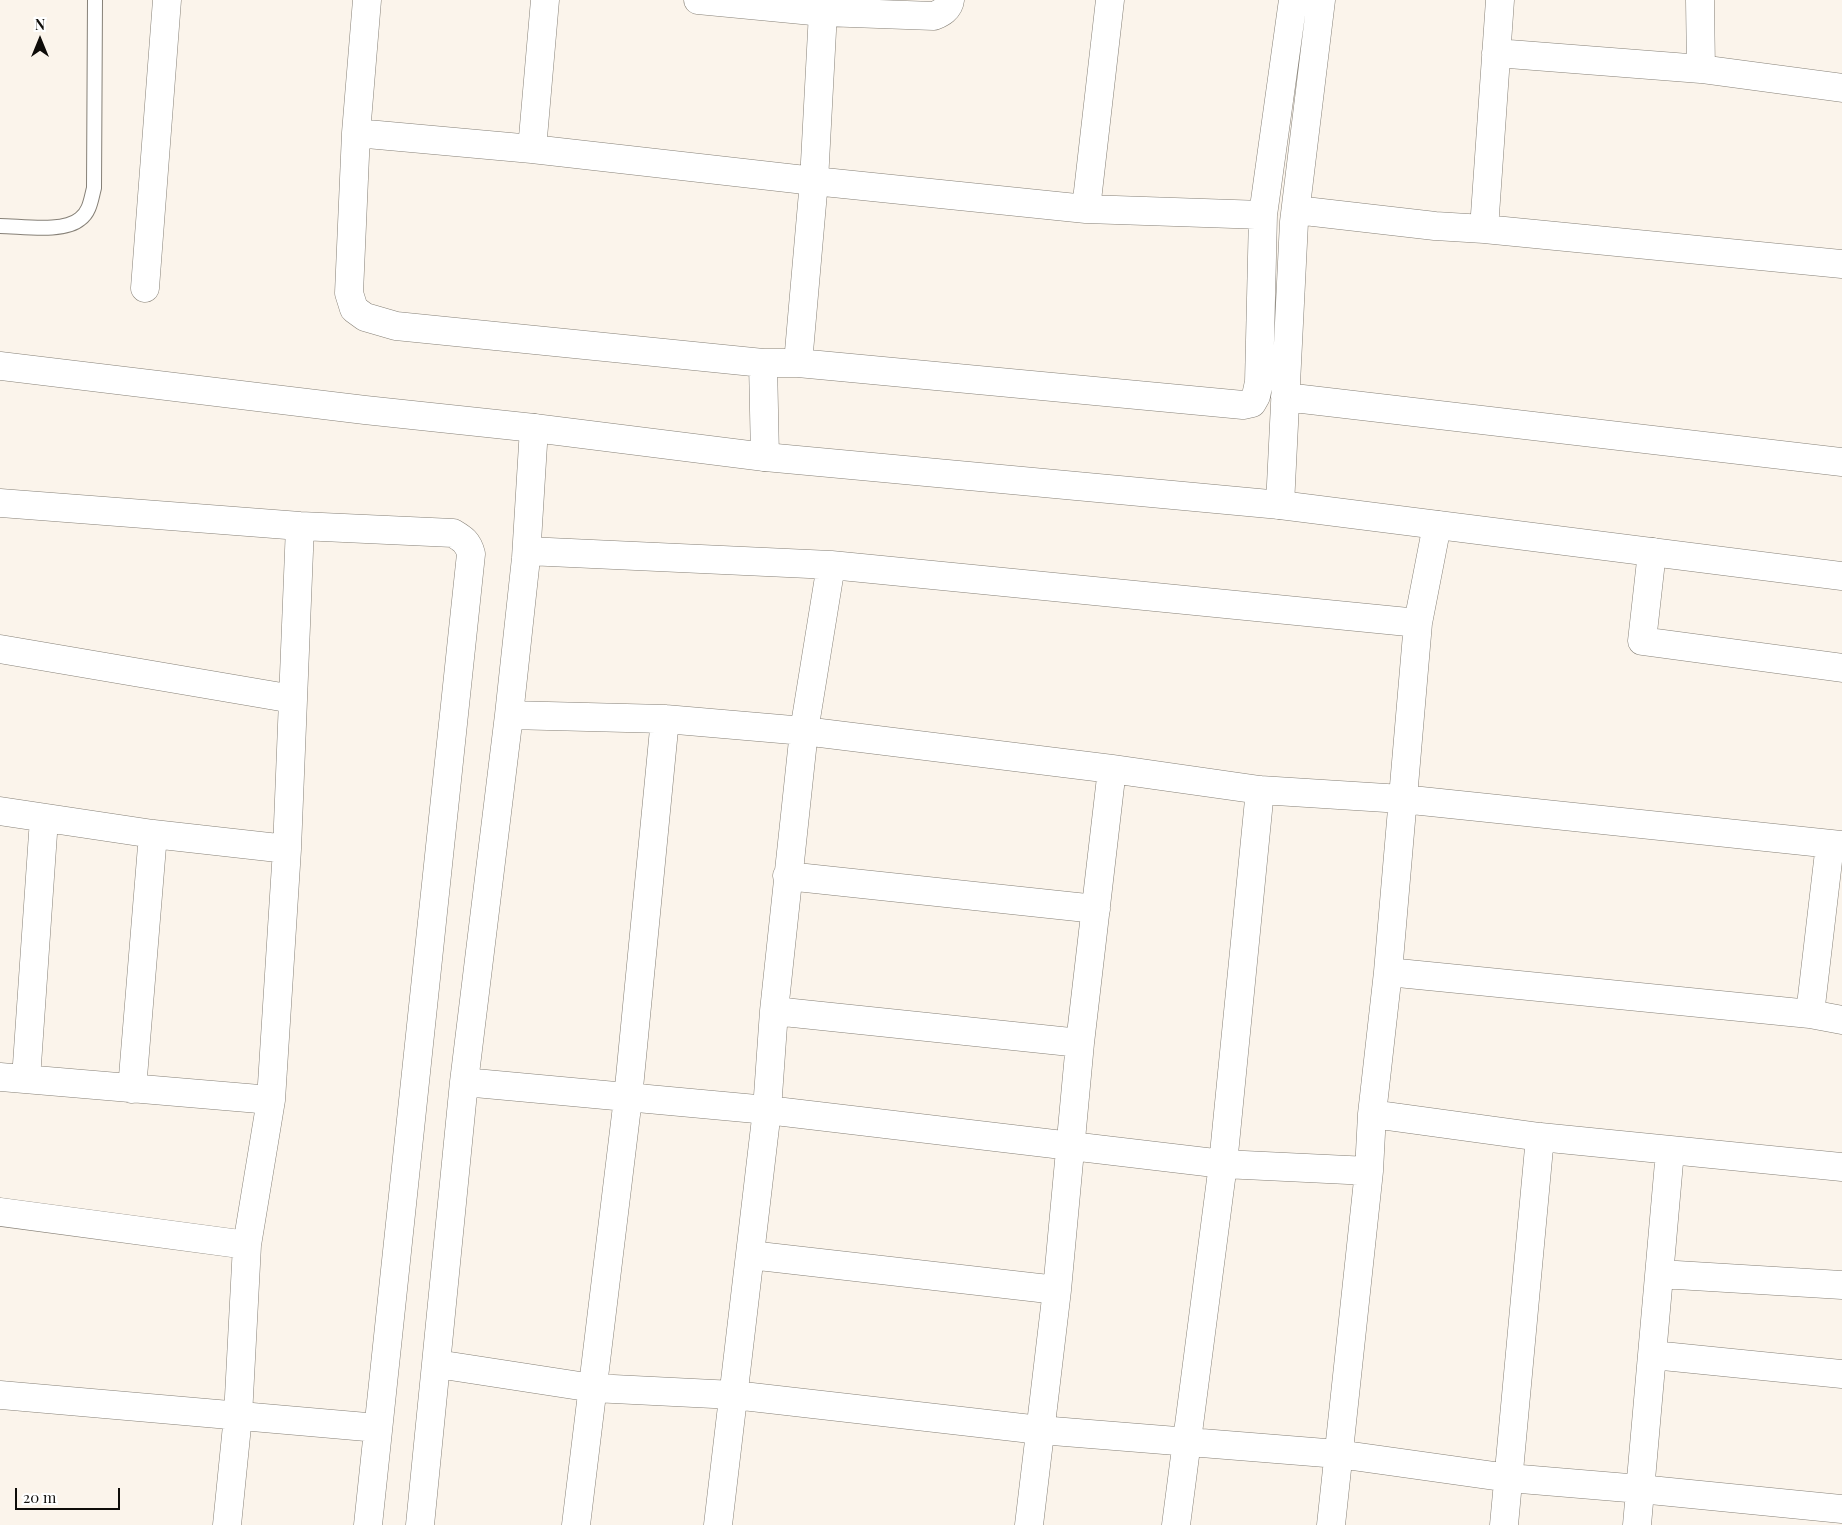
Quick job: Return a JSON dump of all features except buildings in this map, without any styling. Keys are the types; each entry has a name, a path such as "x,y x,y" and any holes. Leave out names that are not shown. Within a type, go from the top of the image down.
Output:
{"street":[{"path":"145,288 167,0"},
{"path":"367,0 356,133 349,292 354,309 365,317 396,326 763,363 798,363 1243,405 1252,403 1256,396 1259,382 1263,215 1294,0"},
{"path":"532,149 545,0"},
{"path":"698,0 823,12 934,16 942,12 950,0"},
{"path":"1086,209 1110,0"},
{"path":"1280,505 1296,210 1321,0"},
{"path":"1484,229 1500,0"},
{"path":"1700,0 1701,69"},
{"path":"798,363 814,181 823,12"},
{"path":"1496,53 1701,69 1842,88"},
{"path":"356,133 532,149 1086,209 1263,215"},
{"path":"1296,210 1435,226 1484,229 1842,264"},
{"path":"763,363 765,457"},
{"path":"0,366 365,410 534,428 765,457 1280,505 1842,576"},
{"path":"1285,397 1842,462"},
{"path":"420,1525 464,1082 510,715 527,551 534,428"},
{"path":"0,503 300,526 453,534 462,538 468,544 471,554 368,1525"},
{"path":"1331,1525 1369,1171 1372,1114 1388,972 1418,623 1437,525"},
{"path":"227,1525 238,1416 246,1245 270,1100 287,849 300,526"},
{"path":"527,551 831,565 1418,623"},
{"path":"1652,552 1642,640 1842,668"},
{"path":"718,1525 767,1110 787,876 804,731 831,565"},
{"path":"0,650 293,699"},
{"path":"510,715 665,719 804,731 1112,768 1260,790 1402,799 1836,844 1810,1014"},
{"path":"576,1525 628,1098 665,719"},
{"path":"1029,1525 1057,1290 1080,1043 1112,768"},
{"path":"1176,1525 1224,1164 1260,790"},
{"path":"0,811 153,834 287,849"},
{"path":"44,819 13,1078 270,1100"},
{"path":"132,1089 153,834"},
{"path":"787,876 1096,909"},
{"path":"1388,972 1810,1014 1842,1020"},
{"path":"774,1011 1080,1043"},
{"path":"464,1082 767,1110 1071,1144 1224,1164 1369,1171"},
{"path":"1372,1114 1540,1138 1842,1168"},
{"path":"1504,1525 1540,1138"},
{"path":"1637,1525 1670,1151"},
{"path":"0,1212 246,1245"},
{"path":"750,1255 1057,1290"},
{"path":"1660,1274 1842,1285"},
{"path":"1653,1355 1842,1374"},
{"path":"437,1364 593,1388 734,1395 1040,1430 1338,1454 1509,1478 1842,1509"},
{"path":"0,1395 378,1428"}],"lane":[{"path":"0,226 66,227 81,219 90,205 94,188 95,0"}]}
